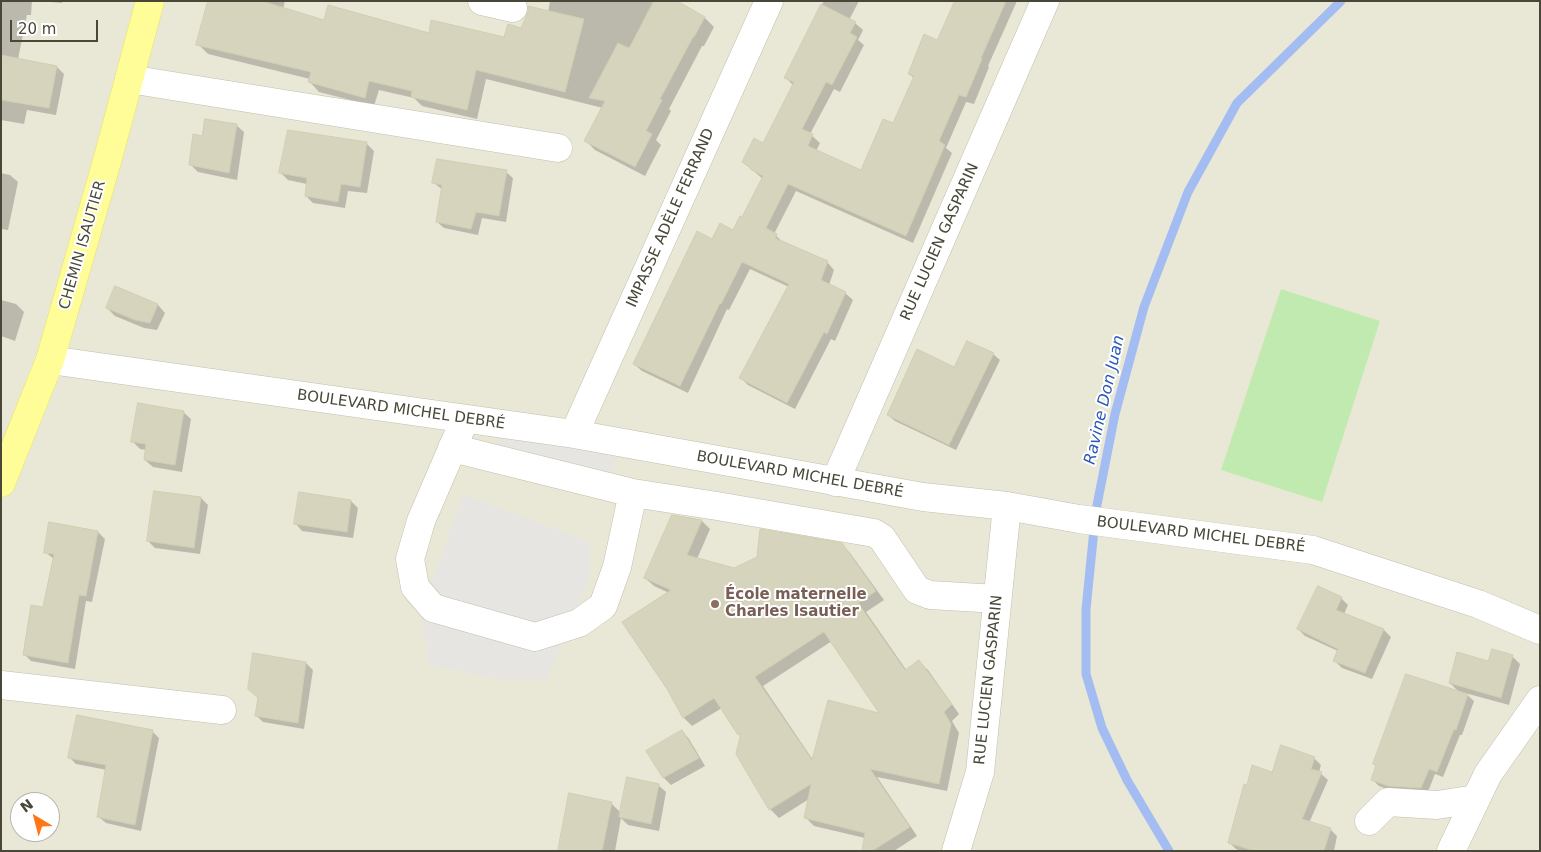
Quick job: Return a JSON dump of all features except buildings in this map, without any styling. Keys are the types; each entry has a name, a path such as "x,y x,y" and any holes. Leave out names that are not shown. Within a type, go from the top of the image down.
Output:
{"main road":[{"name":"CHEMIN ISAUTIER","path":"1,483 50,360 150,1"}],"street":[{"path":"482,1 513,8"},
{"name":"IMPASSE ADÈLE FERRAND","path":"574,434 769,1"},
{"name":"RUE LUCIEN GASPARIN","path":"835,482 1045,1"},
{"path":"129,79 558,148"},
{"name":"BOULEVARD MICHEL DEBRÉ","path":"50,360 574,434 923,497 1007,506 1079,519 1313,550 1478,604 1540,630"},
{"path":"465,419 421,521 410,559 415,587 433,608 535,637 579,623 602,606 617,568 633,493"},
{"path":"452,448 633,493 874,533 882,538 916,590 930,595 998,599"},
{"name":"RUE LUCIEN GASPARIN","path":"956,851 980,772 1007,506"},
{"path":"1,685 222,710"},
{"path":"1451,851 1488,774 1540,700"},
{"path":"1369,821 1388,802 1437,805 1476,799"}],"shaded area":[{"path":"1,1 1540,1 1540,851 1,851"},
{"path":"506,434 616,452 613,474 489,449"},
{"path":"463,494 590,542 590,576 547,680 502,680 429,664 421,615"}],"green space":[{"path":"1281,289 1380,321 1322,502 1221,470"}],"waterway":[{"name":"Ravine Don Juan","path":"1169,851 1127,780 1102,728 1086,674 1086,609 1096,510 1115,414 1144,307 1188,192 1237,103 1341,1"}],"place":[{"name":"École maternelle Charles Isautier","path":"715,604"}]}
